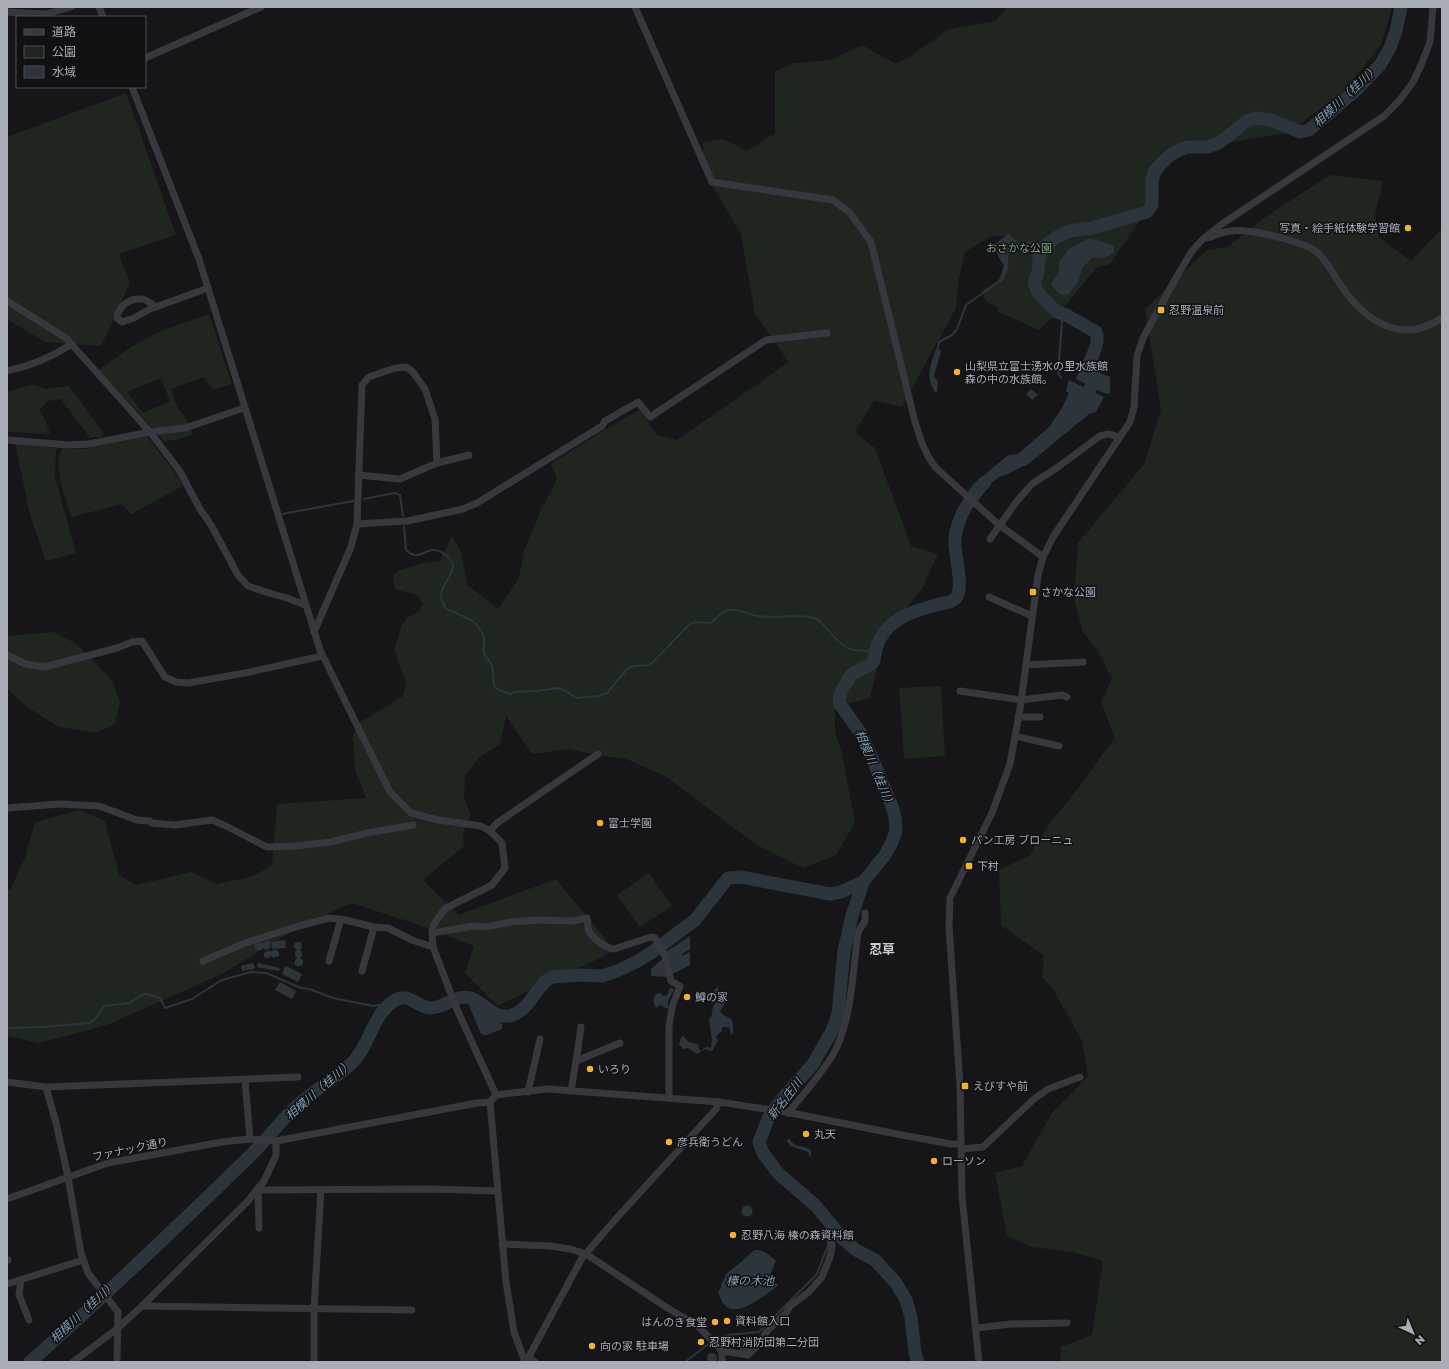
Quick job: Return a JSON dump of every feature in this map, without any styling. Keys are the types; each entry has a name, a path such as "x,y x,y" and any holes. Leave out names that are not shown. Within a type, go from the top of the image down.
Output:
{"street":[{"path":"7,12 46,14 71,7"},
{"path":"146,58 260,7"},
{"path":"635,7 712,182 833,200 850,213 872,242 922,447 935,467 959,489 999,525 1043,557"},
{"path":"980,1362 962,1196 960,1085 949,927 950,898 992,813 1010,764 1021,700 1038,575 1043,557 1053,537 1130,422 1136,390 1137,356 1144,338 1192,251 1203,239 1222,224 1384,116 1399,101 1413,82 1430,42 1433,7"},
{"path":"132,88 199,259 322,656 390,792 411,813 438,820 481,826 490,831 502,843 505,868 492,885 446,908 433,926 432,932 433,947 450,991 496,1095"},
{"path":"1203,239 1231,231 1267,234 1307,246 1318,253 1330,267 1342,288 1357,306 1382,325 1394,329 1418,329 1433,324 1442,318"},
{"path":"156,307 147,301 140,299 129,302 122,306 117,318 122,322 156,307 208,288"},
{"path":"7,301 66,338 150,432 179,470 238,575 248,586 305,605"},
{"path":"357,524 407,521 463,509 477,503 602,426 605,420 638,402 650,417 766,340 827,333"},
{"path":"7,371 24,367 54,356 72,344"},
{"path":"314,632 351,547 357,524 362,385 369,378 395,368 406,367 412,371 425,389 435,418 437,463"},
{"path":"7,440 79,445 150,432 185,428 244,408"},
{"path":"990,539 1017,501 1032,484 1100,436 1108,434 1120,437"},
{"path":"358,475 400,479 437,463 469,455"},
{"path":"988,597 1032,616"},
{"path":"7,655 25,664 44,667 142,641 165,677 176,682 188,683 245,674 322,656"},
{"path":"1026,665 1083,662"},
{"path":"960,691 1021,700 1062,695 1066,697"},
{"path":"1018,717 1040,717"},
{"path":"1015,736 1059,746"},
{"path":"490,831 497,823 598,754"},
{"path":"7,808 60,804 99,806 138,820 175,825 212,820 267,847 331,842 367,833 412,825"},
{"path":"787,1113 818,1076 835,1049 848,1010 858,932 865,921 865,913"},
{"path":"203,961 245,943 304,924 329,918 341,919 374,927 388,928 412,940 433,947"},
{"path":"432,932 473,926 486,927 511,922 537,920 572,921 587,918 589,931 609,949 614,949 651,937 654,938 664,956 671,981 680,986 672,1007 669,1027 669,1098"},
{"path":"330,961 341,919"},
{"path":"362,971 374,927"},
{"path":"571,1091 581,1027"},
{"path":"528,1092 540,1039"},
{"path":"576,1061 620,1043"},
{"path":"7,1082 46,1087 298,1077"},
{"path":"527,1360 514,1332 506,1282 490,1102 496,1095 547,1090 719,1102 787,1113 950,1144 983,1147 1034,1099 1048,1089 1080,1077"},
{"path":"244,1080 250,1139"},
{"path":"46,1087 68,1177 83,1260 88,1273 118,1312 116,1362"},
{"name":"ファナック通り","path":"7,1199 108,1163 222,1142 250,1139 275,1141 477,1103 490,1102"},
{"path":"527,1360 586,1254 716,1109 719,1102"},
{"path":"73,1362 118,1328 142,1306 258,1190 276,1155 275,1141"},
{"path":"258,1190 497,1190"},
{"path":"258,1190 259,1228"},
{"path":"314,1362 314,1308 321,1190"},
{"path":"502,1244 550,1246 570,1249 586,1254 669,1309 698,1326 722,1350 748,1355 778,1319 786,1314 790,1306 809,1292 822,1277 830,1257 832,1244"},
{"path":"7,1284 83,1260"},
{"path":"21,1280 19,1295 29,1320"},
{"path":"142,1306 412,1310"},
{"path":"976,1328 1011,1324 1067,1323"},
{"path":"722,1350 722,1362"},
{"path":"527,1360 535,1362"}],"green space":[{"name":"おさかな公園","path":"1008,7 1392,7 1381,45 1344,91 1288,133 1237,141 1171,158 1141,219 1110,264 1096,268 1065,306 1039,330 997,311 999,308 987,302 981,291 997,281 1007,268 1006,236 992,236 965,252 958,283 956,308 902,407 874,401 855,432 875,448 911,546 938,554 923,587 894,625 883,643 870,698 835,707 835,733 841,749 855,822 836,855 803,868 755,844 665,776 626,759 569,749 532,754 506,716 500,744 480,757 465,775 464,798 471,816 463,833 464,846 423,880 458,915 556,879 614,949 598,959 498,1006 465,973 474,946 419,925 352,903 301,926 222,974 107,1025 39,1043 7,1036 7,889 10,890 25,858 35,822 79,810 105,821 119,875 136,885 191,872 217,884 254,876 272,865 277,804 366,798 355,770 353,735 361,722 403,696 406,682 394,650 402,625 408,617 420,611 423,603 415,594 396,590 393,583 394,574 416,565 440,561 452,536 461,552 467,584 498,609 519,578 524,551 541,510 557,479 551,464 609,427 640,410 657,435 677,440 789,362 755,314 741,234 702,168 703,142 724,139 747,151 775,133 775,71 794,63 831,60 862,45 896,64 912,55 949,29 995,21"},
{"path":"126,93 176,235 119,254 130,283 101,346 45,342 7,319 7,137"},
{"path":"1330,175 1383,181 1375,214 1379,237 1411,261 1442,228 1442,1362 1060,1362 1061,1347 1092,1335 1103,1261 1073,1252 1032,1247 1007,1236 995,1173 1022,1166 1052,1113 1088,1076 1082,1041 1053,989 1042,977 1044,956 1001,925 999,870 1030,855 1047,827 1083,782 1115,738 1101,702 1112,679 1096,648 1083,632 1074,599 1078,543 1144,464 1161,410 1145,309 1207,250 1228,247 1268,215"},
{"path":"209,314 232,384 212,390 204,377 171,389 178,409 182,412 193,434 176,440 164,441 99,370 134,345 163,330","holes":["161,378 170,401 143,413 127,392"]},
{"path":"34,384 44,389 69,386 103,432 103,437 90,438 61,399 48,401 39,410 45,419 50,434 9,432 7,426 7,392"},
{"path":"147,436 173,470 183,486 131,514 122,504 72,517 59,473 59,456 62,449 84,449"},
{"path":"15,443 56,448 55,478 76,553 46,561 30,515"},
{"path":"53,632 77,644 113,682 120,703 115,724 96,733 59,727 27,707 7,689 7,636"},
{"path":"941,686 945,756 904,759 899,688"},
{"path":"649,873 672,906 640,927 617,895"}],"water":[{"path":"1008,234 1020,244 1020,246 1015,246 1009,254 1008,270 1001,283 998,282 1004,265 998,255 995,244"},
{"path":"1090,238 1112,245 1114,252 1105,258 1094,257 1083,268 1078,283 1067,295 1064,296 1058,293 1051,284 1059,272 1059,262 1070,248"},
{"path":"938,348 941,351 934,376 938,382 936,393 932,387 929,377 936,349"},
{"path":"1087,357 1100,373 1110,377 1110,394 1106,394 1076,379"},
{"path":"1069,380 1104,397 1096,412 1089,414 1026,466 999,477 981,491 978,499 968,491 975,483 1008,455 1018,454 1050,426 1062,408 1069,393 1066,391"},
{"path":"1031,389 1038,395 1032,400 1026,394"},
{"path":"690,936 690,949 682,954 682,956 690,952 690,965 667,977 651,976 651,969 666,956 666,952"},
{"path":"285,940 286,948 273,949 271,947 272,942"},
{"path":"269,941 269,949 255,949 255,945 257,943 261,942 263,944 264,942"},
{"path":"296,942 301,942 302,948 300,950 302,952 302,956 300,958 303,960 303,964 301,966 294,964 297,958 295,956 295,952 297,950 294,948 294,944"},
{"path":"269,950 271,952 273,950 277,950 279,952 279,956 265,958 264,953"},
{"path":"253,963 254,969 242,971 241,966"},
{"path":"258,963 280,968 279,971 257,967"},
{"path":"286,966 302,974 298,982 282,974"},
{"path":"280,982 296,991 292,999 275,990"},
{"path":"670,987 674,990 668,1001 668,1008 660,1005 656,1008 653,1000 656,994 660,993 664,996 668,994"},
{"path":"718,987 720,993 726,992 729,997 720,1011 733,1022 733,1033 731,1035 729,1027 722,1027 722,1031 716,1036 718,1041 712,1051 705,1049 697,1054 688,1048 683,1049 679,1044 683,1036 689,1042 698,1044 700,1051 706,1047 711,1048 712,1039 709,1019 712,1016 712,1011 718,996 714,990"},
{"path":"473,1000 480,1004 502,1024 502,1029 487,1035 481,1034 467,1001"},
{"path":"789,1138 794,1144 811,1150 811,1156 810,1157 808,1152 790,1146 787,1141"},
{"path":"747,1205 751,1207 753,1211 751,1215 747,1217 743,1215 741,1211 743,1207"},
{"name":"榛の木池","path":"754,1250 764,1251 776,1261 770,1275 771,1279 778,1285 762,1298 747,1306 734,1309 728,1308 723,1303 718,1292 721,1285 727,1273"},
{"path":"758,1336 757,1340 748,1351 740,1350 742,1338"},
{"path":"710,1353 714,1353 717,1358 714,1363 710,1363 707,1360 707,1356"}],"waterway":[{"name":"相模川（桂川）","path":"1079,402 1093,384 1094,375 1089,364 1096,348 1097,336 1096,332 1066,315 1057,312 1039,294 1034,283 1038,272 1039,257 1045,246 1057,237 1069,231 1092,228 1147,212 1152,205 1152,180 1155,170 1170,155 1187,147 1207,147 1219,143 1248,120 1256,118 1271,120 1300,132 1309,130 1356,90 1380,65 1390,48 1396,31 1401,7"},
{"path":"1019,244 1023,245 1036,242 1045,246"},
{"path":"938,348 939,342 952,335 957,329 966,305 1000,281"},
{"path":"1057,312 1062,322 1058,373 1061,378"},
{"name":"相模川（桂川）","path":"30,1362 197,1207 252,1154 299,1104 352,1063 363,1049 375,1024 385,1008 392,1002 398,999 407,998 420,1005 430,1008 441,1006 462,997 468,997 492,1012 502,1016 513,1015 528,1004 543,984 553,977 580,975 602,976 617,971 651,953 695,920 728,878 741,877 830,894 841,892 863,882 885,855 892,842 896,831 895,817 860,732 840,704 839,700 841,692 851,675 870,665 874,661 876,648 881,638 894,622 914,612 950,602 956,598 959,577 955,538 962,515 974,495 985,482"},
{"path":"364,499 394,493 400,495 403,516"},
{"path":"282,514 353,501"},
{"path":"404,527 406,550 413,555 435,550 445,554 452,563 453,567 441,595 443,603 446,609 468,618 477,625 484,637 483,649 492,666 495,687 509,694 515,692 558,688 576,698 598,696 607,693 628,668 649,665 690,624 696,622 711,623 721,613 728,610 736,610 765,617 800,616 814,618 822,623 838,641 848,648 859,651 875,650"},
{"name":"新名庄川","path":"863,882 852,916 844,951 838,1014 832,1031 813,1064 779,1103 768,1119 759,1142 763,1153 778,1173 816,1206 843,1239 856,1250 875,1260 896,1283 906,1300 911,1317 915,1353 918,1362"},
{"path":"7,1028 90,1023 97,1017 104,1006 129,1003 146,994 160,998 165,1008 192,999 222,980 251,972 266,973 301,988 309,989 333,998 373,1006 390,1003"},
{"path":"714,1339 728,1335 759,1332 817,1274 828,1245 826,1223 823,1214"},
{"path":"685,1362 711,1342"}],"place":[{"name":"写真・絵手紙体験学習館","path":"1408,228"},
{"name":"忍野温泉前","path":"1161,310"},
{"name":"山梨県立富士湧水の里水族館 森の中の水族館。","path":"957,372"},
{"name":"さかな公園","path":"1033,592"},
{"name":"富士学園","path":"600,823"},
{"name":"パン工房 ブローニュ","path":"963,840"},
{"name":"下村","path":"969,866"},
{"name":"鱒の家","path":"687,997"},
{"name":"いろり","path":"590,1069"},
{"name":"えびすや前","path":"965,1086"},
{"name":"丸天","path":"806,1134"},
{"name":"彦兵衛うどん","path":"669,1142"},
{"name":"ローソン","path":"934,1161"},
{"name":"忍野八海 榛の森資料館","path":"733,1235"},
{"name":"資料館入口","path":"727,1321"},
{"name":"はんのき食堂","path":"715,1322"},
{"name":"忍野村消防団第二分団","path":"701,1342"},
{"name":"向の家 駐車場","path":"592,1346"}],"district":[{"name":"忍草","path":"882,949"}]}
